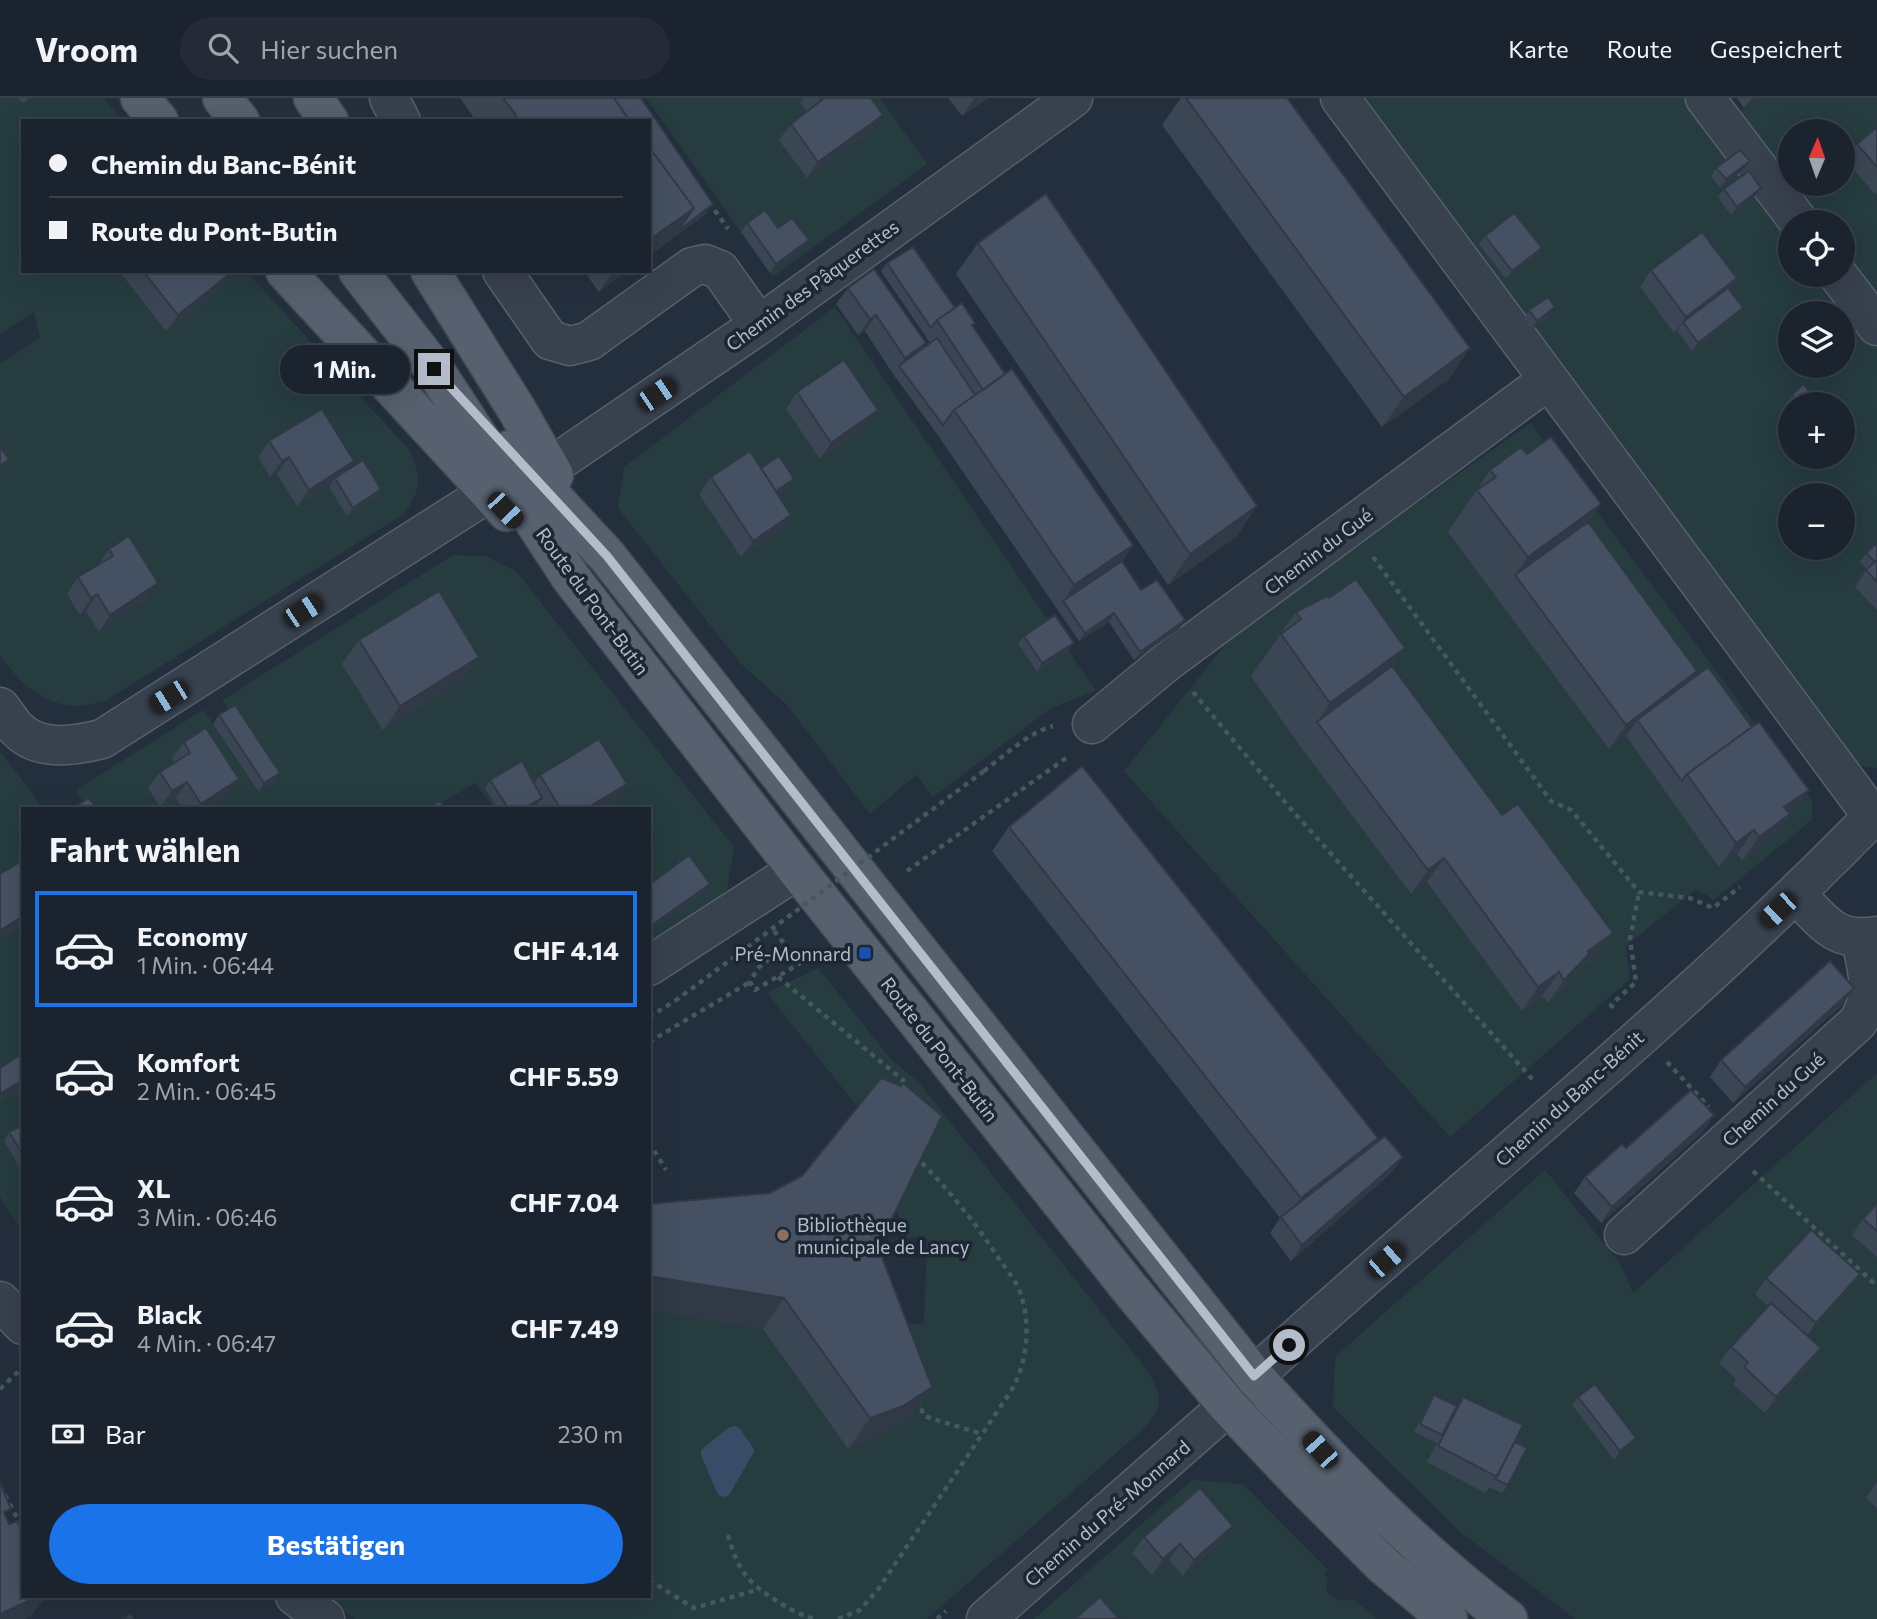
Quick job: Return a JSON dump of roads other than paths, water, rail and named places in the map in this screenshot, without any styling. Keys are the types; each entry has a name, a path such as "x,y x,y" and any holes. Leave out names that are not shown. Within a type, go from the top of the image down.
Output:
{"main road":[{"path":"141,98 157,119"},
{"path":"222,98 238,119"},
{"path":"313,98 328,119"},
{"path":"287,273 488,493 571,578"},
{"name":"Route du Pont-Butin","path":"360,273 434,369 571,578 797,870 1130,1289 1228,1406 1298,1480 1384,1566 1448,1619"},
{"path":"431,273 510,399 549,468 607,556"},
{"name":"Route du Pont-Butin","path":"434,369 607,556 1254,1376 1320,1450 1411,1539 1508,1619"}],"street":[{"path":"389,98 400,119"},
{"name":"Chemin des Pâquerettes","path":"549,468 760,325 1073,98"},
{"path":"1339,98 1547,381 1875,815"},
{"path":"1705,98 1790,210"},
{"path":"503,273 550,340 570,346 589,341 692,267 705,264 720,270 760,325"},
{"path":"1847,287 1877,326"},
{"name":"Chemin du Gué","path":"1092,724 1168,661 1547,381"},
{"path":"0,707 18,730 30,740 50,745 77,745 102,740 488,493"},
{"name":"Chemin du Banc-Bénit","path":"1254,1376 1687,994 1796,894 1875,815"},
{"path":"651,965 797,870"},
{"name":"Chemin du Gué","path":"1624,1235 1858,1022 1867,1007 1870,990 1869,938 1847,938 1835,932 1796,894"},
{"path":"0,1295 21,1287"},
{"path":"0,1301 21,1323"},
{"name":"Chemin du Pré-Monnard","path":"986,1619 1228,1406"},
{"path":"298,1598 326,1619"}],"water":[{"path":"735,1426 740,1429 754,1452 729,1495 723,1497 718,1495 701,1450 728,1428"}],"place":[{"name":"Pré-Monnard","path":"865,953"},
{"name":"Bibliothèque municipale de Lancy","path":"783,1235"}]}
